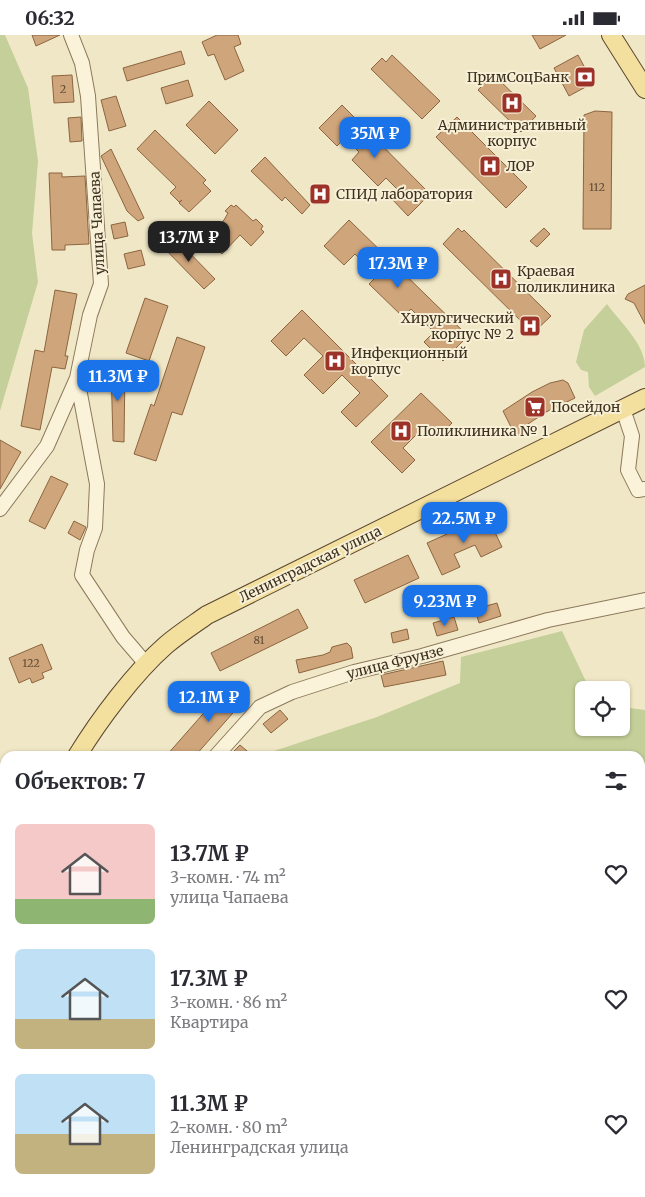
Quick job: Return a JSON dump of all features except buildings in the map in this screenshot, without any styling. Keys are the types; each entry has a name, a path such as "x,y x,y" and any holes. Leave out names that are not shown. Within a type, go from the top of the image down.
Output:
{"main road":[{"path":"612,35 645,89"},
{"name":"Ленинградская улица","path":"80,751 104,716 147,665 165,646 207,615 645,398"}],"street":[{"name":"улица Чапаева","path":"0,509 47,446 77,378 90,315 100,283 88,96 82,63 71,35"},
{"path":"77,378 97,484 95,528 82,575 123,637 147,665"},
{"path":"623,409 632,436 628,471 638,490 645,489"},
{"name":"улица Фрунзе","path":"220,751 260,707 292,691 354,672 422,656 548,620 645,600"}],"green space":[{"path":"0,35 5,35 28,88 38,161 32,233 38,282 0,411"},
{"path":"607,304 641,350 645,367 595,396 589,387 588,372 581,370 576,362 584,330"},
{"path":"562,631 586,681 575,681 575,736 630,736 630,708 645,710 645,751 274,751 377,717 460,683 461,657"}],"place":[{"name":"ПримСоцБанк","path":"585,77"},
{"name":"Административный корпус","path":"512,103"},
{"name":"ЛОР","path":"490,166"},
{"name":"СПИД лаборатория","path":"320,194"},
{"name":"Краевая поликлиника","path":"501,279"},
{"name":"Хирургический корпус № 2","path":"530,326"},
{"name":"Инфекционный корпус","path":"335,361"},
{"name":"Посейдон","path":"535,407"},
{"name":"Поликлиника № 1","path":"401,431"}]}
